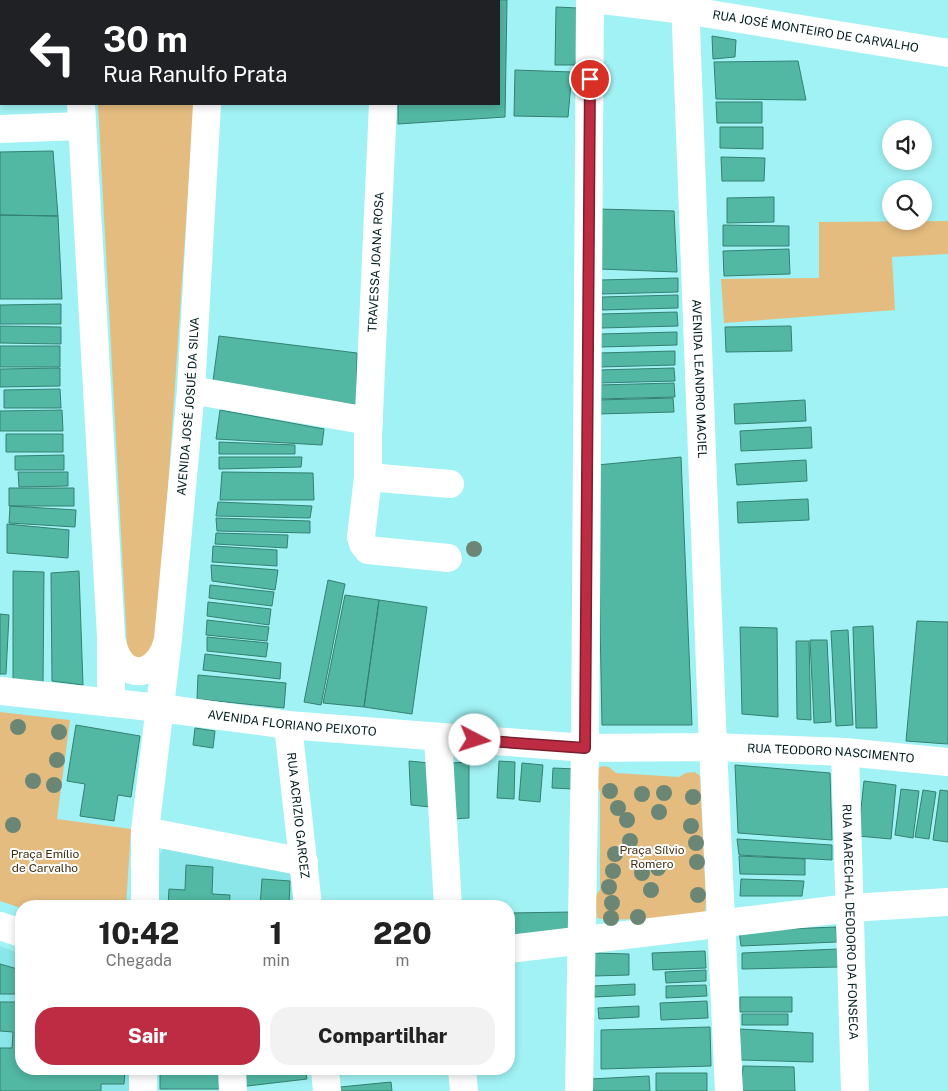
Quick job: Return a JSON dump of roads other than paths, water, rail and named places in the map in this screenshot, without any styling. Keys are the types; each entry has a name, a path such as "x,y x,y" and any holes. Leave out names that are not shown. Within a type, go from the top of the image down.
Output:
{"street":[{"path":"579,1091 585,748 590,0"},
{"name":"RUA JOSÉ MONTEIRO DE CARVALHO","path":"602,0 685,5 948,53"},
{"name":"AVENIDA LEANDRO MACIEL","path":"685,5 713,746"},
{"name":"AVENIDA JOSÉ JOSUÉ DA SILVA","path":"145,900 145,830 168,640 191,390 207,105"},
{"name":"TRAVESSA JOANA ROSA","path":"383,105 368,477 361,537 365,548 384,552 448,558"},
{"path":"0,129 81,115 111,637 111,702"},
{"path":"191,390 369,421"},
{"path":"368,477 450,484"},
{"path":"111,637 115,653 123,665 143,670 150,669 161,660 168,640"},
{"name":"AVENIDA FLORIANO PEIXOTO","path":"0,691 111,702 288,725 585,748"},
{"name":"RUA ACRIZIO GARCEZ","path":"288,725 307,900"},
{"path":"438,737 448,900"},
{"path":"585,748 713,746 729,1091"},
{"name":"RUA TEODORO NASCIMENTO","path":"713,746 845,752 948,762"},
{"name":"RUA MARECHAL DEODORO DA FONSECA","path":"845,752 855,1091"},
{"path":"145,830 304,862"},
{"path":"515,948 850,908 948,902"},
{"path":"0,926 15,931"},
{"path":"143,1075 143,1091"},
{"path":"232,1075 233,1091"},
{"path":"326,1075 327,1091"},
{"path":"463,1075 464,1091"}],"park label":[{"name":"Praça Sílvio Romero","path":"652,857"},
{"name":"Praça Emílio de Carvalho","path":"45,861"}]}
